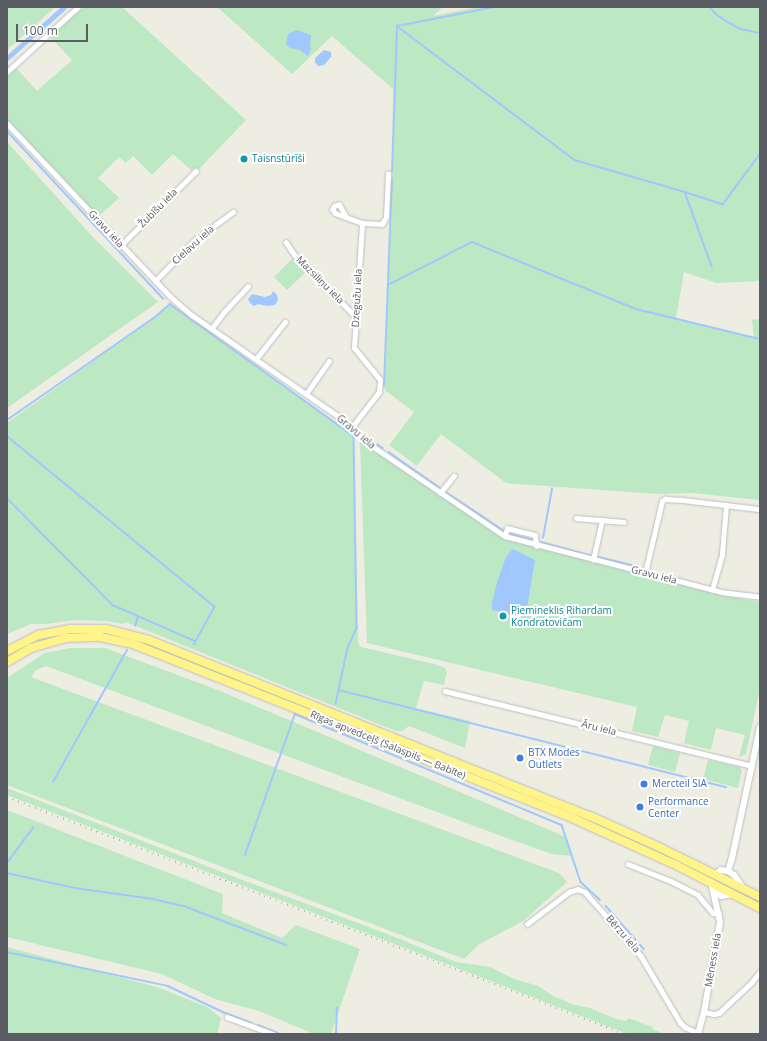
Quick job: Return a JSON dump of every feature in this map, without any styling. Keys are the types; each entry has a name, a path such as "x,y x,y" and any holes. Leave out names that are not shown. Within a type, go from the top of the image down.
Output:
{"highway":[{"name":"Rīgas apvedceļš (Salaspils — Babīte)","path":"7,651 32,638 62,630 98,628 131,634 171,648 590,816 716,874 760,897"},
{"name":"Rīgas apvedceļš (Salaspils — Babīte)","path":"7,662 36,646 65,638 100,637 133,644 584,824 712,886 734,894 760,908"},
{"path":"584,824 584,818 590,816"}],"main road":[{"path":"728,871 760,727"},
{"path":"716,874 721,870 728,871 734,875 743,888"},
{"path":"712,886 718,895 734,894"},
{"name":"Mēness iela","path":"698,1033 704,1012 720,922 718,907 712,886"},
{"path":"718,907 720,900 724,895"}],"street":[{"path":"7,72 78,7"},
{"name":"Gravu iela","path":"7,123 171,297 212,328 352,427 365,441 505,536 536,546 712,590 760,597"},
{"name":"Žubīšu iela","path":"121,245 196,171"},
{"path":"346,217 362,223 382,224 386,217 388,174"},
{"name":"Cielavu iela","path":"155,281 196,239 233,212"},
{"name":"Dzegužu iela","path":"352,427 380,392 380,380 354,348 362,223"},
{"name":"Mazsiliņu iela","path":"286,242 294,254 356,316"},
{"path":"212,328 224,312 248,286"},
{"path":"256,359 284,322"},
{"path":"306,394 329,361"},
{"path":"440,493 454,476"},
{"path":"645,573 662,501 665,499 760,509"},
{"path":"712,590 722,554 726,505"},
{"path":"576,518 624,522"},
{"path":"593,560 602,520"},
{"path":"505,536 507,528 535,535 536,546"},
{"name":"Āru iela","path":"445,691 752,766"},
{"path":"628,864 670,881 698,895 713,913 719,914"},
{"name":"Bērzu iela","path":"527,924 569,892 578,889 585,892 641,956 680,1022 685,1027 698,1033"},
{"path":"704,1012 714,1014 719,1013 751,983 760,972"},
{"path":"227,1017 273,1034"}],"green space":[{"path":"7,7 55,7 7,50"},
{"path":"84,7 122,7 246,120 199,169 195,168 191,170 173,154 152,175 133,156 126,163 119,157 98,178 119,198 98,217 7,120 7,76 16,68 37,91 72,60 50,37"},
{"path":"217,7 443,7 433,16 478,7 760,7 760,281 716,283 684,272 676,318 754,338 752,320 760,319 760,500 692,493 658,494 506,483 441,434 417,466 389,445 414,412 386,391 384,386 392,180 393,89 332,36 292,74"},
{"path":"7,142 91,235 158,302 7,408"},
{"path":"292,259 306,272 287,290 274,277"},
{"path":"170,304 354,436 358,643 361,647 434,664 445,668 447,672 444,685 424,681 416,708 470,721 465,748 409,726 402,731 396,731 126,622 123,624 107,621 75,620 46,624 31,624 7,634 7,423 153,318"},
{"path":"360,442 507,540 725,596 760,602 760,688 746,754 739,757 745,735 716,728 711,750 684,743 689,721 665,715 658,737 632,731 637,707 367,643"},
{"path":"70,648 105,648 213,688 566,837 573,856 552,854 512,840 46,666 36,670 31,677 559,873 567,882 523,921 478,945 464,959 7,785 7,678 45,653"},
{"path":"653,746 680,753 675,772 648,765"},
{"path":"708,760 739,767 742,771 738,788 703,779"},
{"path":"7,788 245,881 390,935 456,962 490,967 514,979 538,986 553,996 575,1005 590,1008 616,1019 627,1021 628,1018 653,1027 652,1029 665,1034 628,1034 7,795"},
{"path":"7,810 223,894 222,913 282,938 296,925 360,949 331,1034 314,1034 259,1011 215,999 162,974 7,937"},
{"path":"716,879 760,900 760,904 716,881"},
{"path":"7,947 160,988 209,1008 221,1018 217,1034 7,1034"}],"water":[{"path":"297,30 311,35 311,49 308,56 300,50 290,48 286,44 288,34"},
{"path":"324,50 331,52 331,57 324,65 318,66 315,62 315,58"},
{"path":"273,291 277,295 278,300 275,305 267,306 258,304 254,306 248,299 252,294 265,297 271,295"},
{"path":"513,549 535,560 526,614 516,615 492,610 492,603 497,582 506,557"}],"waterway":[{"path":"7,58 64,7"},
{"path":"397,26 495,7"},
{"path":"710,7 716,14 741,29 760,33"},
{"path":"397,26 575,160 685,192 712,266"},
{"path":"392,172 397,26"},
{"path":"7,131 163,298"},
{"path":"685,192 723,204 760,154"},
{"path":"384,386 392,180"},
{"path":"388,285 472,242 636,309 760,339"},
{"path":"7,420 154,318 170,304 354,436 357,628 348,648 336,704"},
{"path":"7,436 215,607 194,645"},
{"path":"366,437 383,448"},
{"path":"389,452 439,487"},
{"path":"543,538 552,489"},
{"path":"446,492 503,530"},
{"path":"7,498 113,605 195,641"},
{"path":"510,534 532,540"},
{"path":"541,542 589,555"},
{"path":"599,557 632,565"},
{"path":"135,626 138,617"},
{"path":"53,782 127,650"},
{"path":"339,690 726,787"},
{"path":"245,855 295,714 562,825 581,882 600,900"},
{"path":"7,863 33,828"},
{"path":"7,873 75,888 153,899 184,906 286,945"},
{"path":"606,906 644,949"},
{"path":"7,952 168,986 223,1012 251,1023"},
{"path":"336,1034 337,1008"},
{"path":"258,1025 280,1034"}],"railway":[{"path":"7,797 624,1034"}],"place":[{"name":"Taisnstūrīši","path":"244,159"},
{"name":"Piemineklis Rihardam Kondratovičam","path":"503,616"},
{"name":"BTX Modes Outlets","path":"520,758"},
{"name":"Mercteil SIA","path":"644,784"},
{"name":"Performance Center","path":"640,807"}]}
